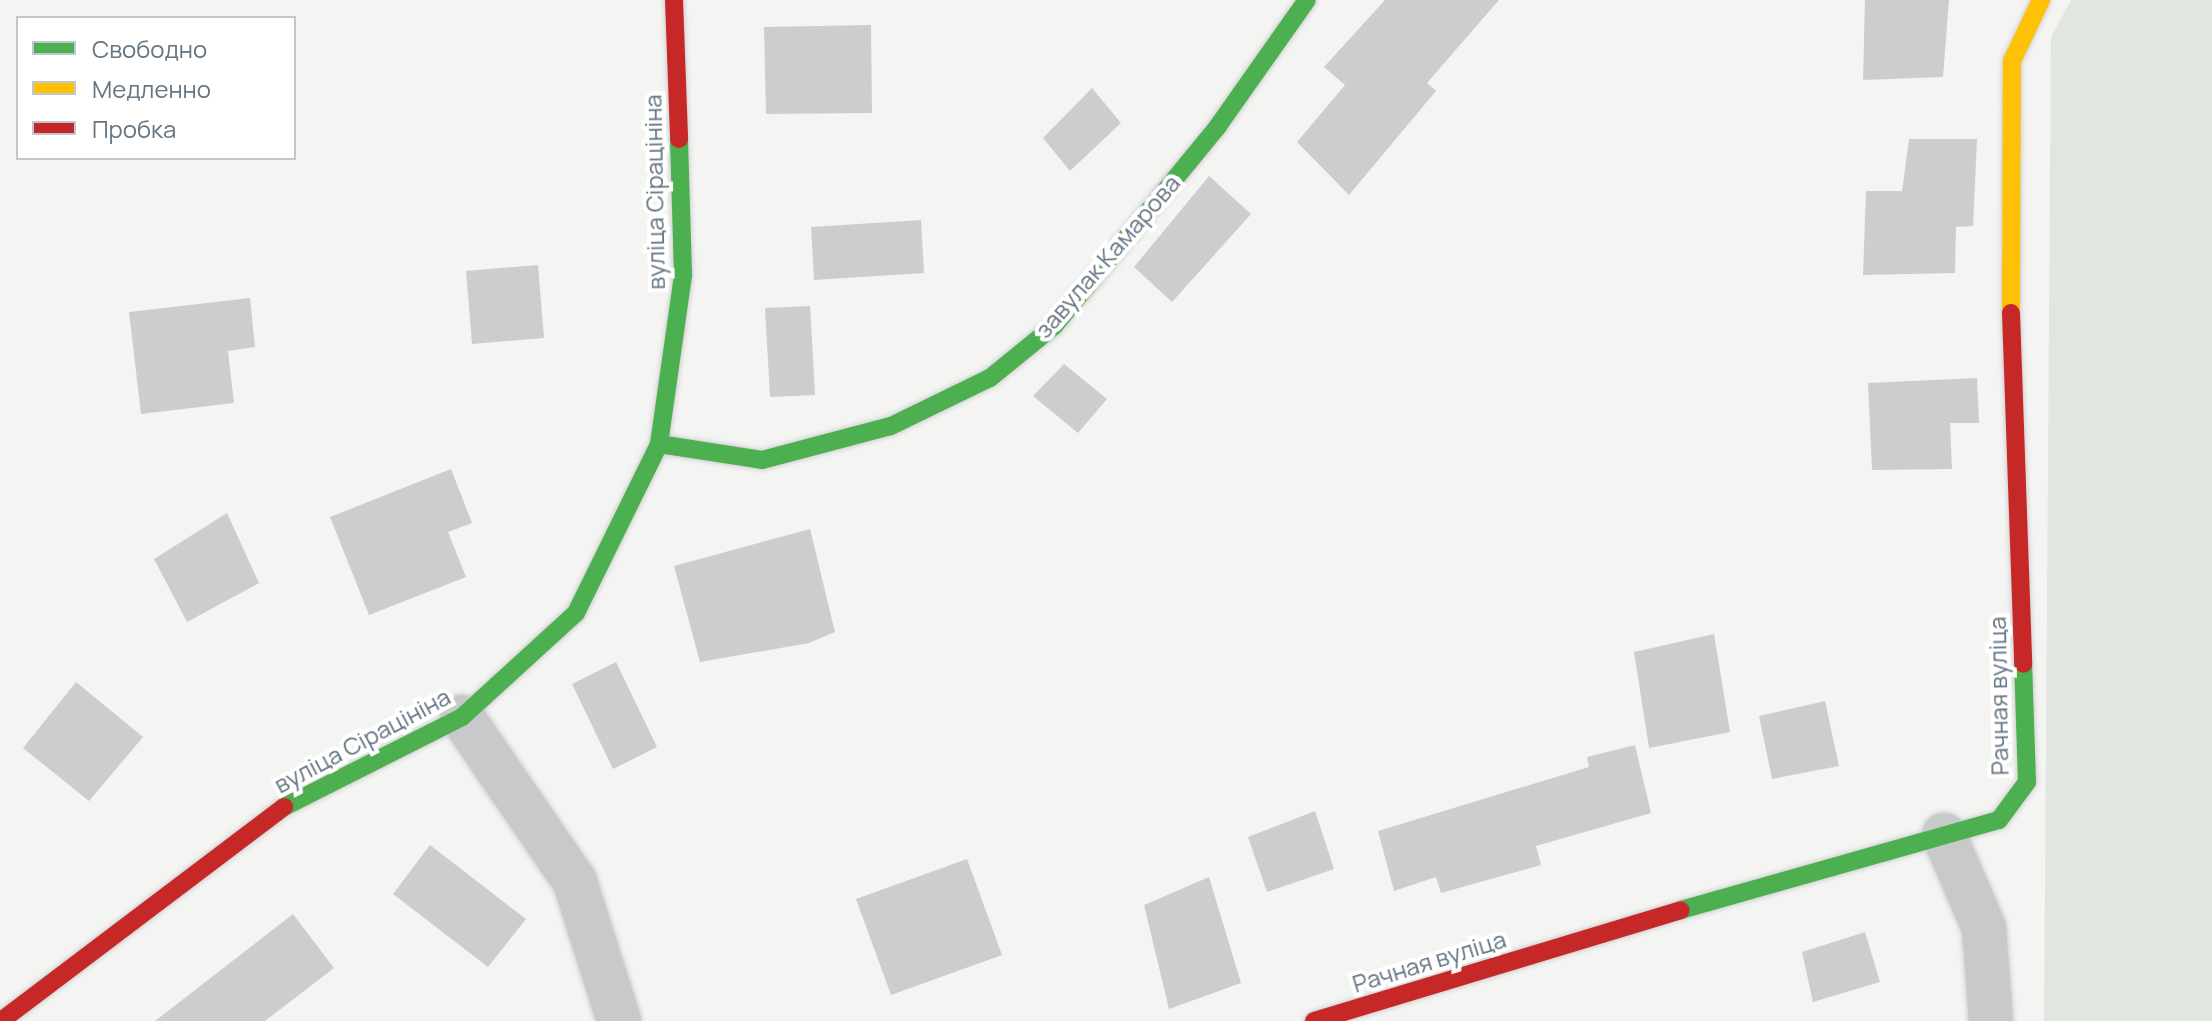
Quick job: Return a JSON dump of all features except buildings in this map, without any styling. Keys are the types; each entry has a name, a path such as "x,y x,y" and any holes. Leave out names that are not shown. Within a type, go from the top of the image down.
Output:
{"street":[{"name":"вуліца Сірацініна","path":"1,1021 292,801 462,717 576,613 659,444 683,275 674,0"},
{"name":"завулак Камарова","path":"659,444 762,460 891,426 990,378 1054,326 1218,126 1307,0"},
{"name":"Рачная вуліца","path":"1314,1021 1999,820 2027,782 2009,266 2011,77 2012,61 2041,0"},
{"path":"462,717 575,882 619,1021"},
{"path":"1944,835 1984,928 1991,1021"}],"shaded area":[{"path":"2071,0 2212,0 2212,1021 2044,1021 2051,37"}],"traffic: fast":[{"path":"659,444 762,460 891,426 990,378 1054,326 1218,126 1307,0"},
{"path":"284,807 462,717 576,613 659,444 683,275 679,139"},
{"path":"1681,910 1999,820 2027,782 2023,664"}],"traffic: slow":[{"path":"2011,313 2012,61 2041,0"}],"traffic: jam":[{"path":"674,0 679,139"},
{"path":"2011,313 2023,664"},
{"path":"1,1021 284,807"},
{"path":"1314,1021 1681,910"}]}
